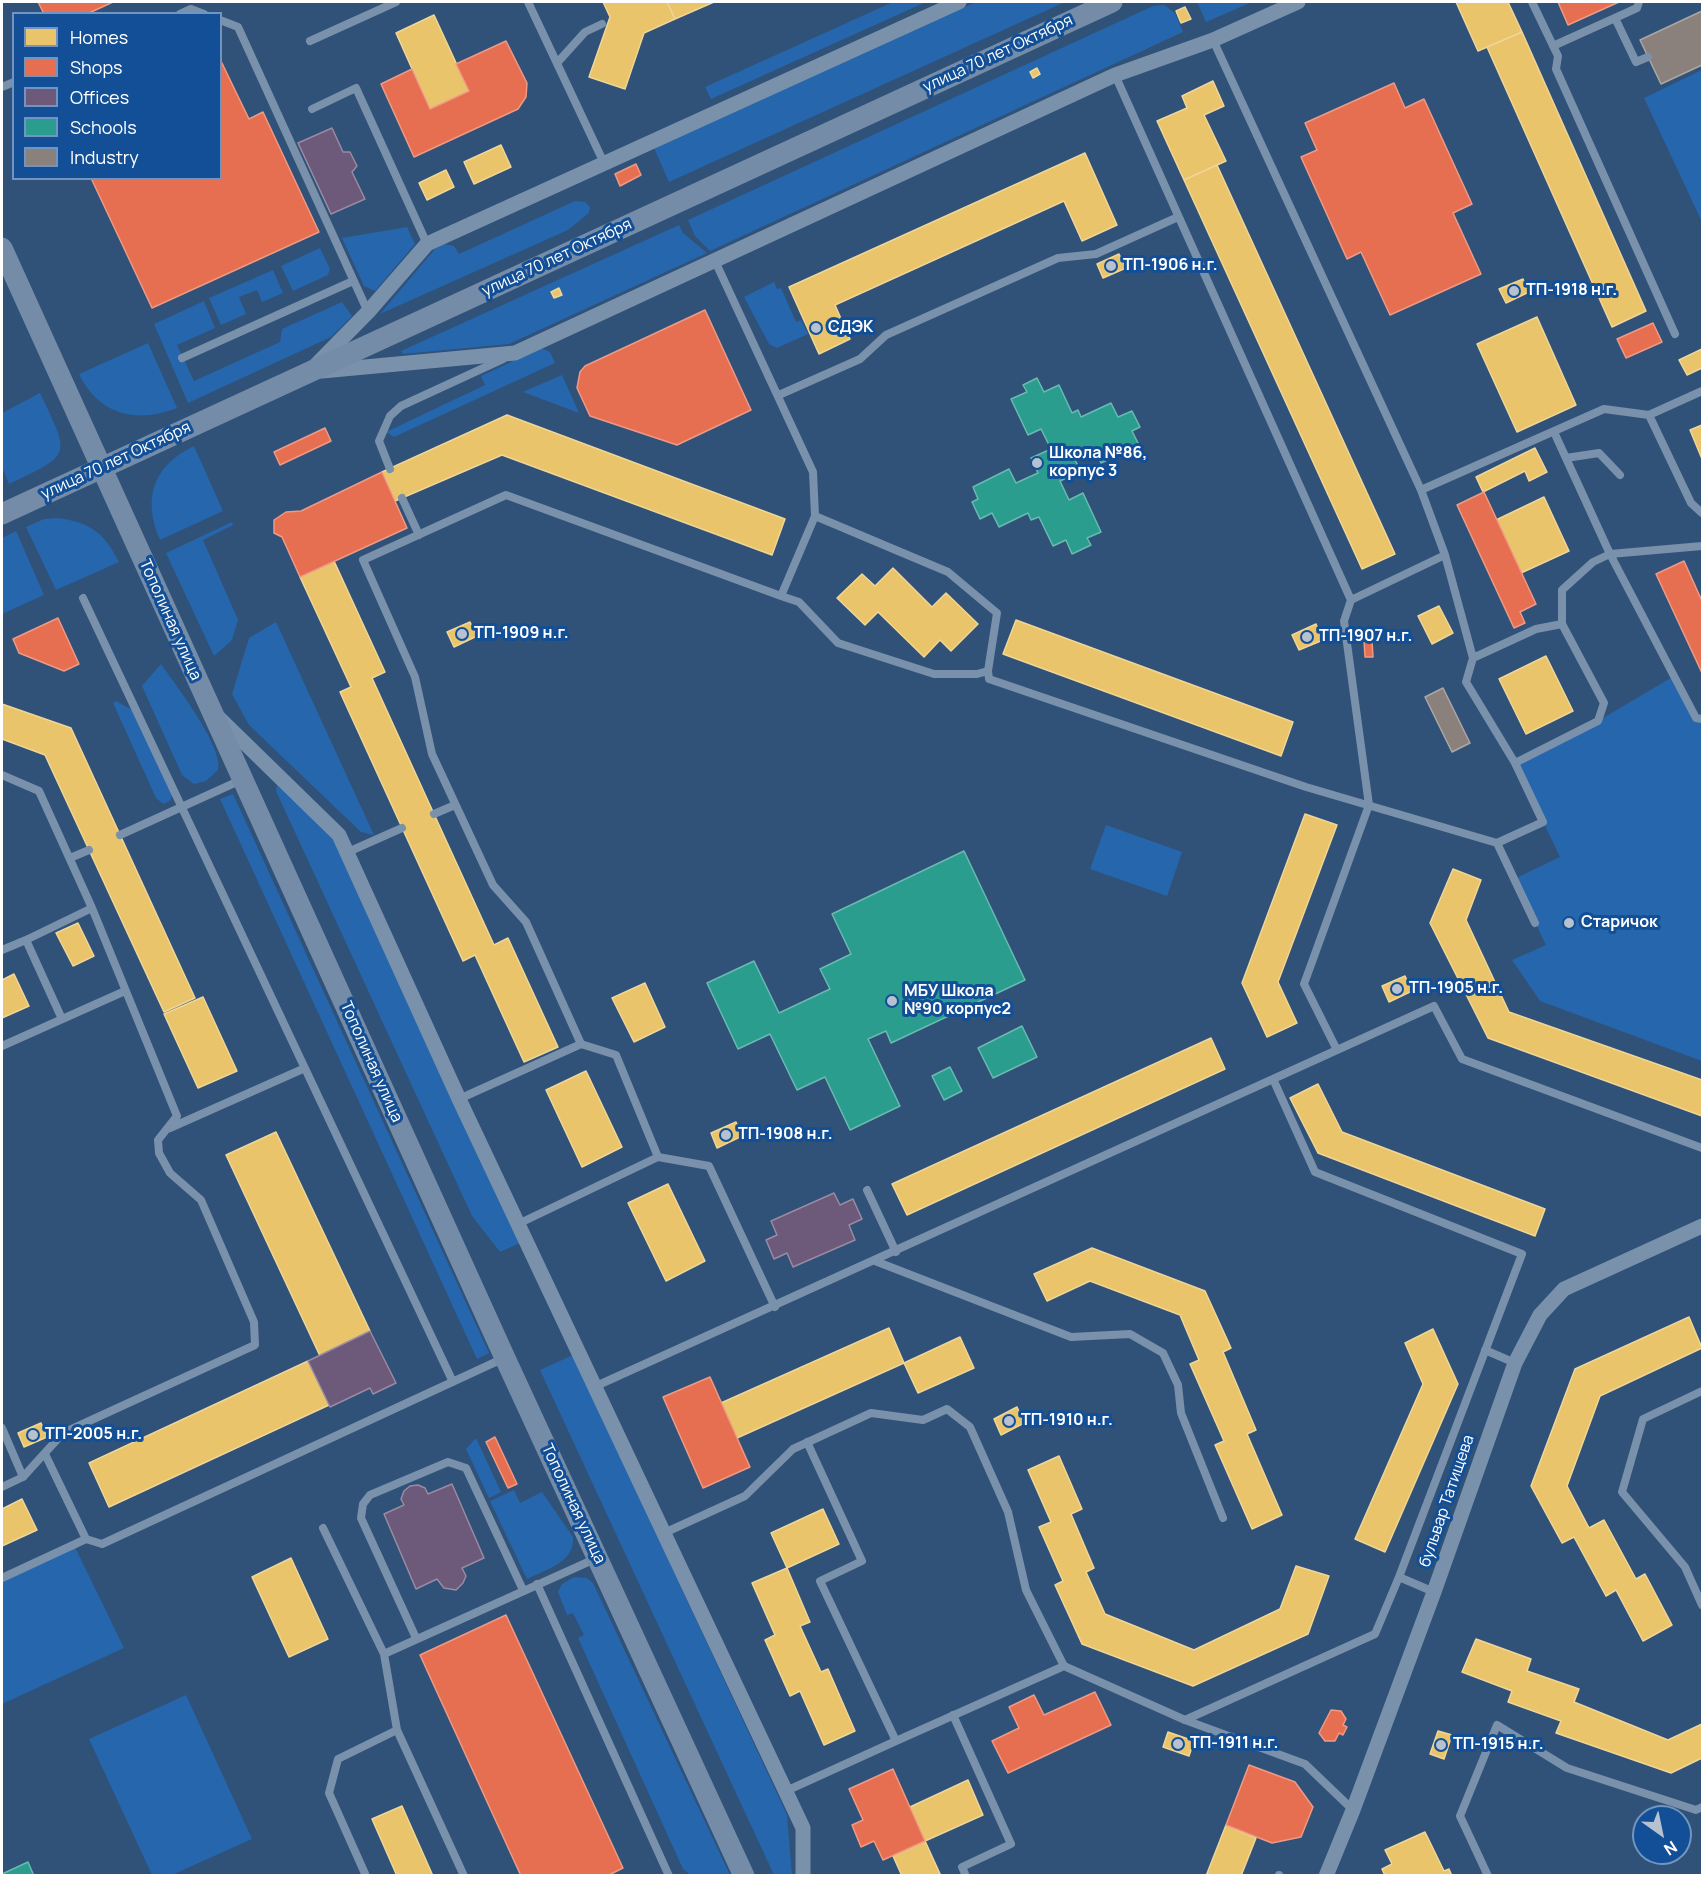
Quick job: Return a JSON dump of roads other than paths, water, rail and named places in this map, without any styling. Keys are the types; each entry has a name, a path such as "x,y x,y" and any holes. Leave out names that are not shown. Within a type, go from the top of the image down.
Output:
{"main road":[{"name":"улица 70 лет Октября","path":"2,514 1112,2"},
{"name":"Тополиная улица","path":"2,248 505,1358 744,1875"}],"street":[{"path":"310,372 368,312 427,243 956,2"},
{"path":"310,372 514,353 1115,75 1213,40 1298,2"},
{"path":"209,708 339,835 348,852 459,1099 803,1828 803,1875"},
{"name":"бульвар Татищева","path":"1326,1875 1353,1810 1434,1592 1515,1363 1540,1315 1564,1289 1702,1226"}],"lane":[{"path":"310,41 396,2"},
{"path":"528,2 604,163"},
{"path":"1532,2 1558,56 1556,69 1675,334"},
{"path":"1553,46 1637,8 1639,2"},
{"path":"184,12 191,9 199,12"},
{"path":"1616,18 1636,62 1648,57"},
{"path":"222,21 238,27 368,312"},
{"path":"557,63 585,32 602,24"},
{"path":"815,516 948,572 998,613 988,671 989,679 1306,787 1497,843 1543,822 1515,763 1466,682 1473,658 1445,555 1421,490 1213,40"},
{"path":"1115,75 1351,600 1344,621 1369,805 1304,984 1336,1050"},
{"path":"312,109 356,88 427,243"},
{"path":"779,395 860,359 886,334 1058,258 1096,254 1178,217"},
{"path":"715,261 813,472 815,516 781,596"},
{"path":"182,358 353,281"},
{"path":"390,469 379,441 380,434 395,411 514,353"},
{"path":"1421,490 1604,409 1649,416 1702,391"},
{"path":"1649,416 1691,502 1702,513"},
{"path":"1554,432 1610,554 1696,718 1702,719"},
{"path":"1566,458 1599,453 1620,475"},
{"path":"581,1044 526,922 492,885 432,754 415,677 363,560 506,495 799,602 838,643 934,674 977,674 988,671"},
{"path":"402,498 419,535"},
{"path":"1515,763 1598,721 1604,703 1562,624 1562,590 1593,562 1610,554 1702,546"},
{"path":"1351,600 1445,555"},
{"path":"83,598 453,1382"},
{"path":"1473,658 1536,628 1562,624"},
{"path":"2,775 39,791 70,858 177,1116 158,1140 159,1153 170,1173 201,1200 254,1322 255,1345 63,1433 24,1477 2,1487"},
{"path":"120,835 242,780"},
{"path":"434,814 455,805"},
{"path":"348,852 402,828"},
{"path":"1497,843 1535,923"},
{"path":"70,858 89,850"},
{"path":"2,950 92,908"},
{"path":"26,940 62,1019"},
{"path":"2,1046 125,991"},
{"path":"594,1387 775,1307 1434,1006 1462,1059 1702,1148"},
{"path":"459,1099 581,1044 616,1055 658,1157"},
{"path":"169,1128 305,1068"},
{"path":"1185,1720 1375,1634 1399,1577 1522,1254 1315,1172 1273,1079"},
{"path":"518,1224 658,1157 709,1166 775,1307"},
{"path":"867,1190 896,1251"},
{"path":"875,1261 1071,1336 1130,1334 1163,1353 1178,1385 1181,1413 1223,1518"},
{"path":"1485,1350 1515,1363"},
{"path":"2,1578 86,1539 102,1544 505,1358"},
{"path":"1702,1391 1643,1419 1622,1492 1685,1568 1702,1605"},
{"path":"663,1534 745,1496 793,1449 871,1413 923,1420 947,1409 970,1427 1008,1512 1026,1590 1064,1666 1185,1720 1305,1764 1353,1810"},
{"path":"2,1428 24,1477"},
{"path":"807,1442 862,1561 820,1581 896,1741"},
{"path":"45,1454 86,1539"},
{"path":"416,1638 361,1518 363,1504 370,1495 447,1462 466,1468 523,1590"},
{"path":"323,1528 384,1654 397,1730 464,1875"},
{"path":"384,1654 598,1557"},
{"path":"1399,1577 1434,1592"},
{"path":"537,1584 669,1875"},
{"path":"786,1791 1064,1666"},
{"path":"953,1715 1011,1844 962,1867 966,1875"},
{"path":"1488,1875 1460,1816 1497,1725 1567,1768 1696,1810 1702,1807"},
{"path":"366,1875 329,1793 338,1759 397,1730"}],"place":[{"name":"ТП-1906 н.г.","path":"1111,266"},
{"name":"ТП-1918 н.г.","path":"1514,291"},
{"name":"СДЭК","path":"816,328"},
{"name":"Школа №86, корпус 3","path":"1037,463"},
{"name":"ТП-1909 н.г.","path":"462,634"},
{"name":"ТП-1907 н.г.","path":"1307,637"},
{"name":"Старичок","path":"1569,923"},
{"name":"ТП-1905 н.г.","path":"1397,989"},
{"name":"МБУ Школа №90 корпус2","path":"892,1001"},
{"name":"ТП-1908 н.г.","path":"726,1135"},
{"name":"ТП-1910 н.г.","path":"1009,1421"},
{"name":"ТП-2005 н.г.","path":"33,1435"},
{"name":"ТП-1911 н.г.","path":"1178,1744"},
{"name":"ТП-1915 н.г.","path":"1441,1745"}]}
